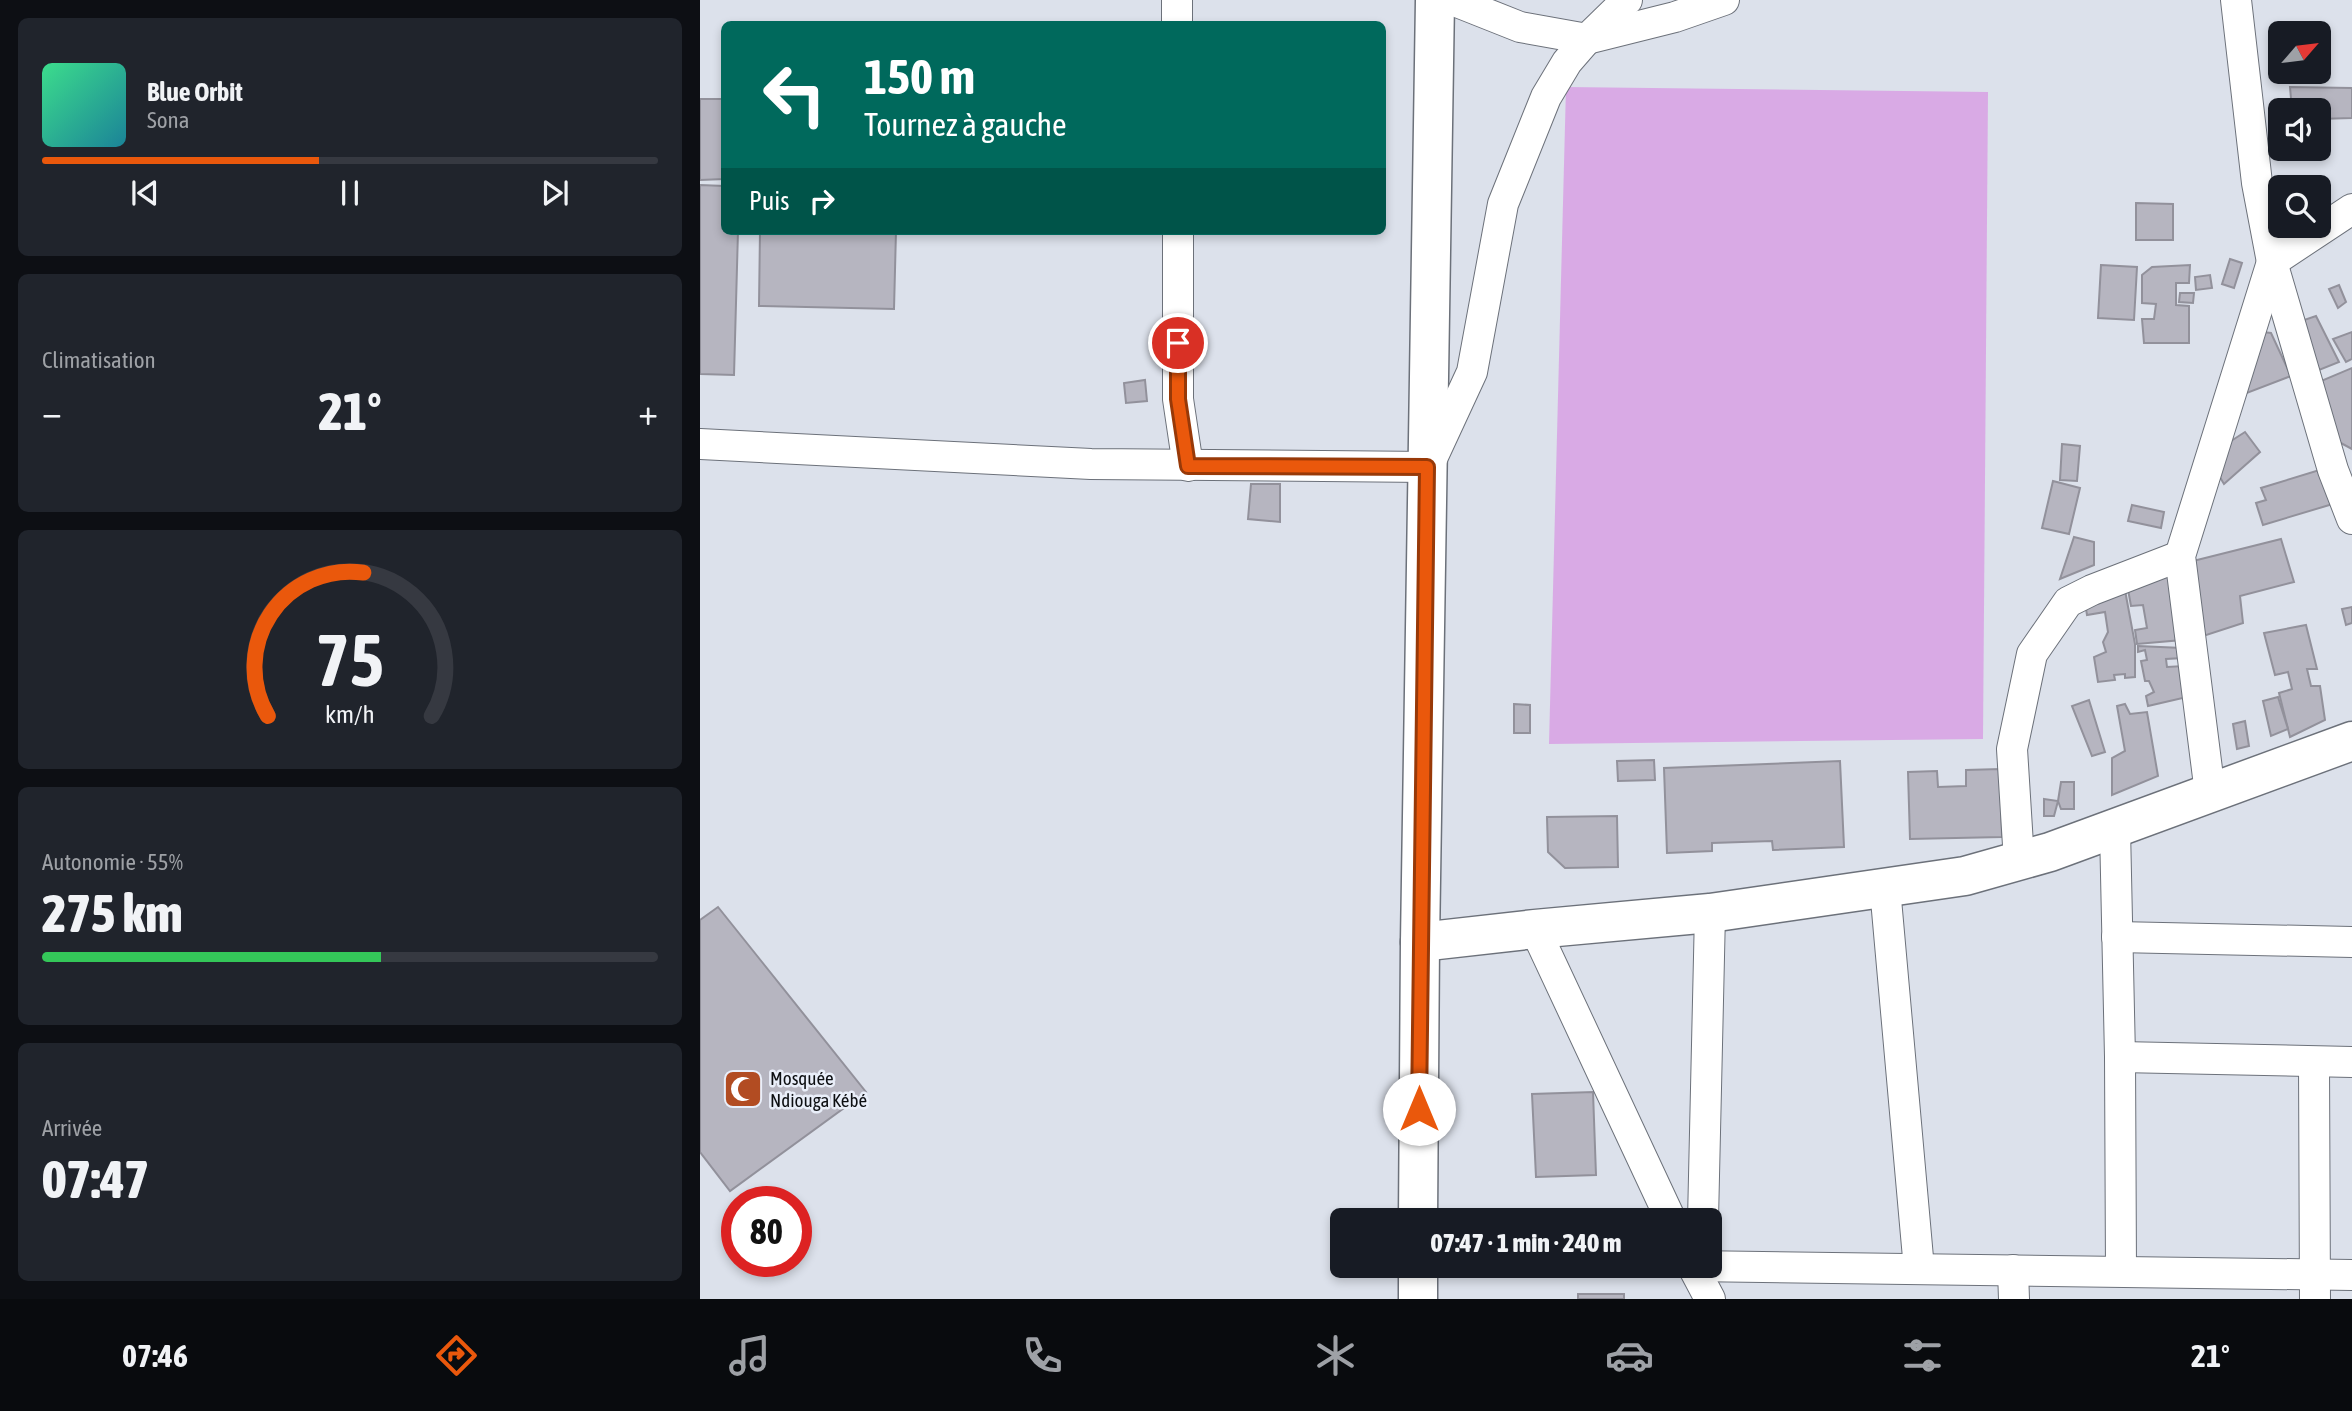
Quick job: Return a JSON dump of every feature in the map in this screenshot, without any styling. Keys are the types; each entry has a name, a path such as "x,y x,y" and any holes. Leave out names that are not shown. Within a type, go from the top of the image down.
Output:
{"main road":[{"path":"1418,1208 1435,0"},
{"path":"1420,942 1710,913 1965,876 2050,852 2352,741"},
{"path":"1418,1278 1418,1299"}],"street":[{"path":"1177,0 1177,21"},
{"path":"1452,0 1520,27 1587,39 1675,17 1724,0"},
{"path":"700,444 1091,464 1427,467 1472,372 1503,204 1546,97 1567,62 1627,0"},
{"path":"2236,0 2257,183 2272,262 2342,468 2352,519"},
{"path":"2210,793 2180,556 2272,262 2352,209"},
{"path":"1178,235 1178,399 1188,466"},
{"path":"2019,861 2012,749 2032,654 2068,602 2180,556"},
{"path":"2115,829 2121,1271"},
{"path":"1885,888 1919,1269"},
{"path":"1703,1208 1710,913"},
{"path":"1535,929 1665,1208"},
{"path":"2118,937 2352,942"},
{"path":"2120,1058 2352,1062"},
{"path":"2314,1062 2315,1287"},
{"path":"1722,1266 1919,1269 2013,1284 2121,1271 2315,1287 2352,1275"},
{"path":"1699,1278 1710,1299"}],"shaded area":[{"path":"1566,87 1988,92 1983,739 1549,744"}],"building":[{"path":"2290,87 2352,88 2352,118 2331,119 2331,98 2291,98"},
{"path":"700,99 721,99 721,179 700,180"},
{"path":"700,185 721,186 721,235 738,235 734,375 700,374"},
{"path":"2136,203 2173,204 2173,240 2136,240"},
{"path":"760,235 896,235 894,309 759,306"},
{"path":"2230,259 2242,263 2234,288 2222,284"},
{"path":"2101,265 2137,267 2134,320 2098,318"},
{"path":"2190,265 2189,283 2176,283 2176,305 2189,306 2189,343 2144,343 2142,319 2154,319 2156,304 2142,303 2142,275 2152,267"},
{"path":"2210,275 2212,288 2196,290 2195,277"},
{"path":"2339,285 2346,302 2338,308 2329,289"},
{"path":"2180,293 2194,293 2193,303 2179,302"},
{"path":"2316,316 2339,362 2319,370 2298,322"},
{"path":"2253,331 2271,333 2291,376 2239,396"},
{"path":"2352,332 2352,359 2346,362 2333,339"},
{"path":"2352,368 2352,449 2339,442 2321,381"},
{"path":"1145,380 1147,401 1126,403 1124,383"},
{"path":"2245,432 2260,452 2224,484 2215,469 2217,450"},
{"path":"2062,444 2080,446 2077,481 2060,480"},
{"path":"2326,468 2336,503 2263,525 2256,503 2266,500 2261,488"},
{"path":"2053,481 2080,488 2069,534 2042,528"},
{"path":"1251,484 1280,484 1280,522 1248,519"},
{"path":"2132,505 2164,512 2161,528 2128,521"},
{"path":"2074,537 2094,542 2094,565 2060,579"},
{"path":"2281,539 2294,582 2240,596 2243,623 2191,640 2185,563"},
{"path":"2172,573 2182,640 2137,644 2135,630 2147,628 2143,605 2131,606 2127,584"},
{"path":"2124,585 2135,644 2135,677 2114,675 2115,680 2098,682 2094,657 2106,652 2103,642 2108,632 2105,612 2087,615 2084,596"},
{"path":"2352,607 2352,623 2346,625 2342,609"},
{"path":"2306,625 2317,669 2307,669 2311,686 2320,686 2325,720 2290,737 2279,693 2292,689 2288,672 2275,675 2264,633"},
{"path":"2138,646 2182,648 2183,658 2166,659 2167,667 2184,666 2187,697 2148,706 2146,696 2154,692 2149,681 2145,681 2141,661 2147,660 2145,650 2138,652"},
{"path":"2278,697 2288,729 2271,736 2263,701"},
{"path":"2089,700 2105,752 2092,756 2072,706"},
{"path":"1514,704 1530,705 1530,733 1514,733"},
{"path":"2125,704 2130,714 2147,712 2158,776 2112,795 2112,758 2125,751 2117,706"},
{"path":"2245,721 2249,746 2237,749 2233,724"},
{"path":"1654,760 1655,780 1618,781 1617,761"},
{"path":"1840,761 1844,847 1773,850 1772,841 1712,843 1712,851 1667,853 1664,768"},
{"path":"2000,769 2002,837 1910,839 1908,772 1937,771 1938,787 1966,786 1966,770"},
{"path":"2061,782 2074,782 2074,809 2061,809 2058,801"},
{"path":"2044,799 2058,801 2054,816 2044,816"},
{"path":"1617,816 1618,867 1565,868 1548,852 1547,817"},
{"name":"Mosquée Ndiouga Kébé","path":"718,907 866,1092 737,1186 726,1186 700,1152 700,920"},
{"path":"1593,1092 1596,1175 1536,1177 1532,1094"},
{"path":"1578,1294 1624,1294 1624,1299 1578,1299"}],"place":[{"name":"Mosquée Ndiouga Kébé","path":"743,1089"}],"route":[{"path":"1178,343 1178,399 1188,466 1427,467 1419,1109"}]}
